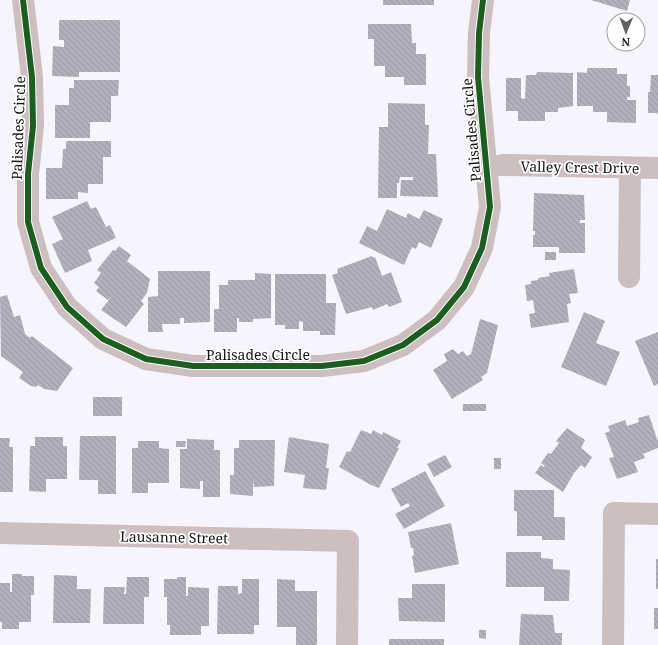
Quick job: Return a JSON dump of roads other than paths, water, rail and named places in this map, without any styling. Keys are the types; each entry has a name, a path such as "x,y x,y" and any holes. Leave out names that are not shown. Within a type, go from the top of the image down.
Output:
{"street":[{"name":"Palisades Circle","path":"23,0 32,77 33,126 28,174 28,222 41,268 67,307 103,339 146,359 193,366 322,366 364,361 403,345 437,320 464,287 482,248 490,207 478,77 479,33 483,0"},
{"name":"Valley Crest Drive","path":"502,165 658,168"},
{"path":"629,277 630,168"},
{"path":"613,645 614,513 658,514"},
{"name":"Lausanne Street","path":"0,533 348,541 347,645"}]}
